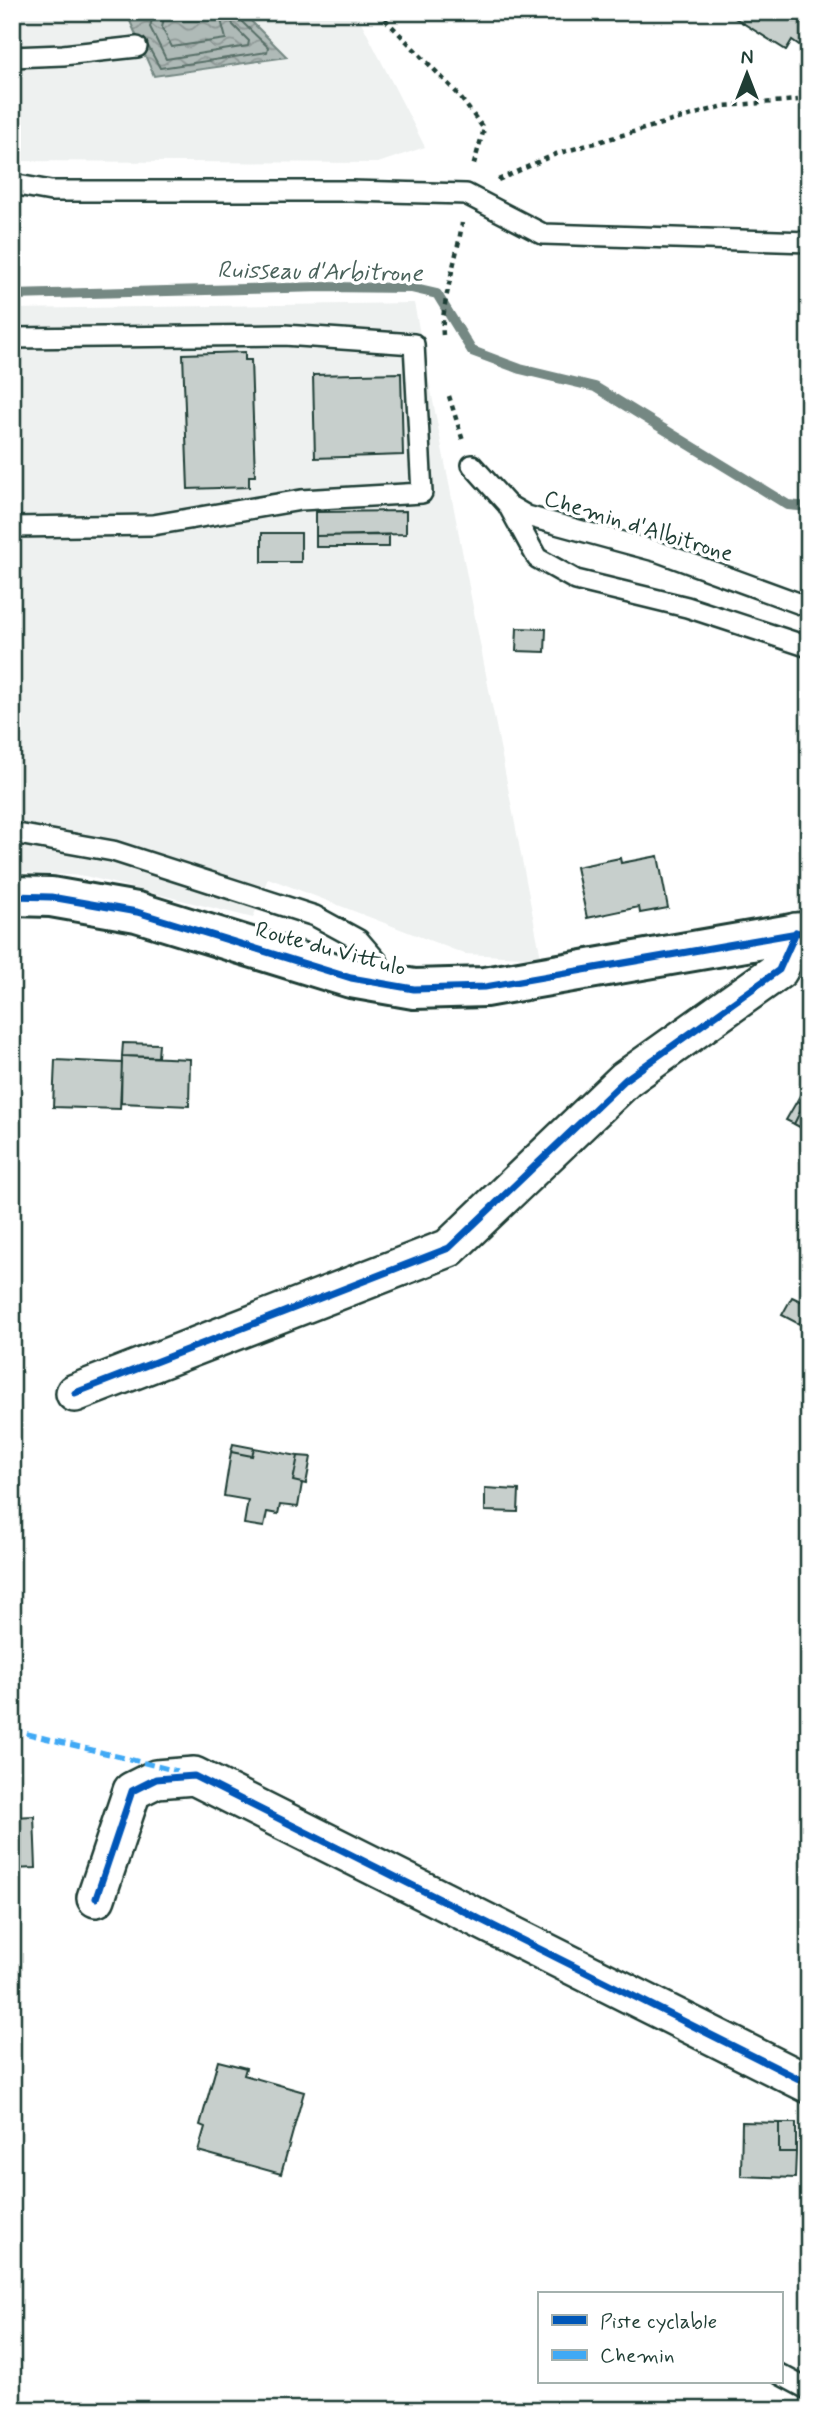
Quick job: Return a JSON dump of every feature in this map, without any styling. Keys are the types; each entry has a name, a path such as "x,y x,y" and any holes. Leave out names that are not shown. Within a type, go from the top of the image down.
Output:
{"street":[{"name":"Route du Vittulo","path":"12,897 51,897 137,912 351,978 414,989 485,987 802,931"},
{"path":"75,1393 449,1248 626,1079 779,970 802,931"},
{"path":"96,1898 132,1791 156,1779 194,1776 809,2084"}],"lane":[{"path":"12,57 137,47"},
{"path":"12,184 51,191 351,191 466,194 543,234 809,242"},
{"path":"12,338 284,335 414,344 422,493 301,500 153,524 12,527"},
{"name":"Chemin d'Albitrone","path":"472,465 508,505 554,526 659,552 809,607"},
{"path":"508,505 537,558 576,580 687,607 809,647"},
{"path":"12,833 113,851 315,916 359,940 378,962 381,983"},
{"path":"782,2376 809,2390"}],"path":[{"path":"378,12 457,93 484,130 466,194 450,290 442,320 444,347"},
{"path":"466,194 556,154 685,117 724,106 799,100"},
{"path":"448,387 449,400 472,465"}],"shaded area":[{"path":"12,12 356,12 425,147 378,163 12,161"},
{"path":"414,303 541,958 465,954 268,878 253,918 85,876 12,872 12,309"}],"water":[{"path":"143,12 242,12 287,57 154,76 130,21"}],"building":[{"path":"732,12 809,12 809,42 805,49 792,40 786,50 730,15"},
{"path":"245,352 245,360 251,360 255,476 249,476 249,487 188,489 183,354"},
{"path":"401,373 403,455 315,458 313,375"},
{"path":"406,511 406,534 316,536 316,512"},
{"path":"262,533 301,533 301,562 262,562"},
{"path":"389,535 389,547 316,547 316,536"},
{"path":"517,628 546,629 545,652 516,651"},
{"path":"658,856 668,908 640,913 639,907 587,918 576,867 620,858 621,863"},
{"path":"123,1043 159,1044 158,1057 122,1056"},
{"path":"122,1056 190,1059 189,1106 121,1103"},
{"path":"55,1060 122,1063 120,1109 53,1107"},
{"path":"809,1079 809,1132 794,1124 804,1104 797,1101"},
{"path":"797,1101 804,1104 794,1124 786,1120"},
{"path":"792,1297 809,1305 799,1324 782,1315"},
{"path":"233,1444 254,1448 252,1456 231,1452"},
{"path":"254,1448 298,1456 293,1481 302,1483 298,1507 280,1505 278,1514 267,1512 264,1527 244,1524 248,1500 224,1496 231,1452 252,1456"},
{"path":"298,1456 311,1457 306,1484 293,1481"},
{"path":"485,1488 519,1490 518,1512 485,1511"},
{"path":"34,1816 36,1868 12,1869 12,1817"},
{"path":"218,2061 246,2068 244,2075 304,2092 281,2174 198,2151 205,2127 200,2125"},
{"path":"742,2122 779,2123 779,2152 796,2152 795,2178 741,2176"},
{"path":"779,2123 796,2123 796,2152 779,2152"}],"waterway":[{"name":"Ruisseau d'Arbitrone","path":"12,295 323,287 411,288 437,294 472,351 520,369 595,387 788,505 809,507"}],"marked path":[{"path":"12,1730 177,1771"}],"cycle path":[{"path":"12,896 51,897 137,912 351,978 414,989 485,987 809,931"},
{"path":"75,1393 449,1248 626,1079 779,970 796,932"},
{"path":"96,1898 132,1791 156,1779 194,1776 809,2084"}]}
